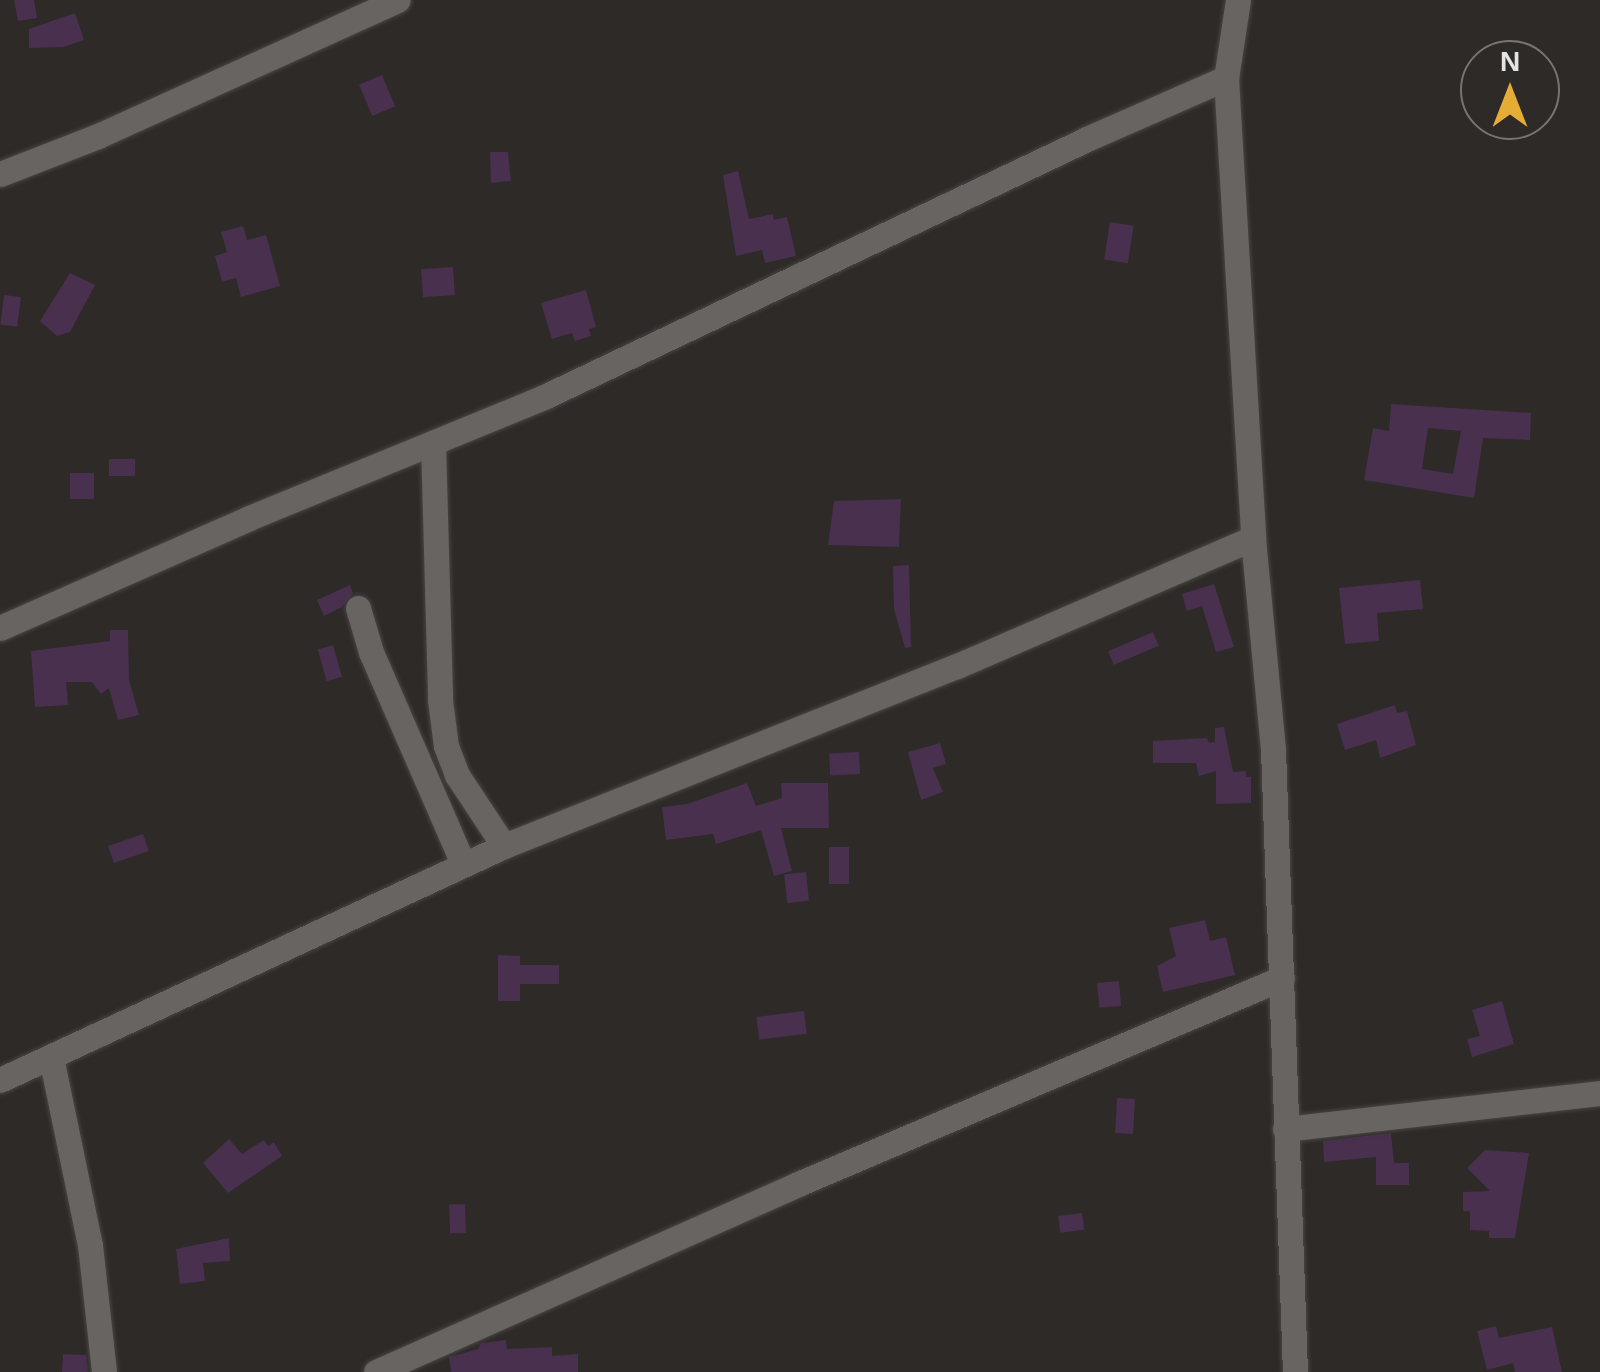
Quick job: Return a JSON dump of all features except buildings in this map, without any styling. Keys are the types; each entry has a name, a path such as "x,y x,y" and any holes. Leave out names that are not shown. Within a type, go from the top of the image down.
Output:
{"street":[{"path":"0,174 98,136 398,0"},
{"path":"1238,0 1226,78 1252,538 1273,749 1296,1372"},
{"path":"0,628 544,397 1089,138 1226,78"},
{"path":"433,442 440,700 446,746 457,776 504,846"},
{"path":"0,1080 504,846 958,666 1252,538"},
{"path":"358,608 376,665 463,864"},
{"path":"376,1372 798,1184 1282,978"},
{"path":"51,1057 90,1245 104,1372"},
{"path":"1285,1129 1600,1092"}]}
